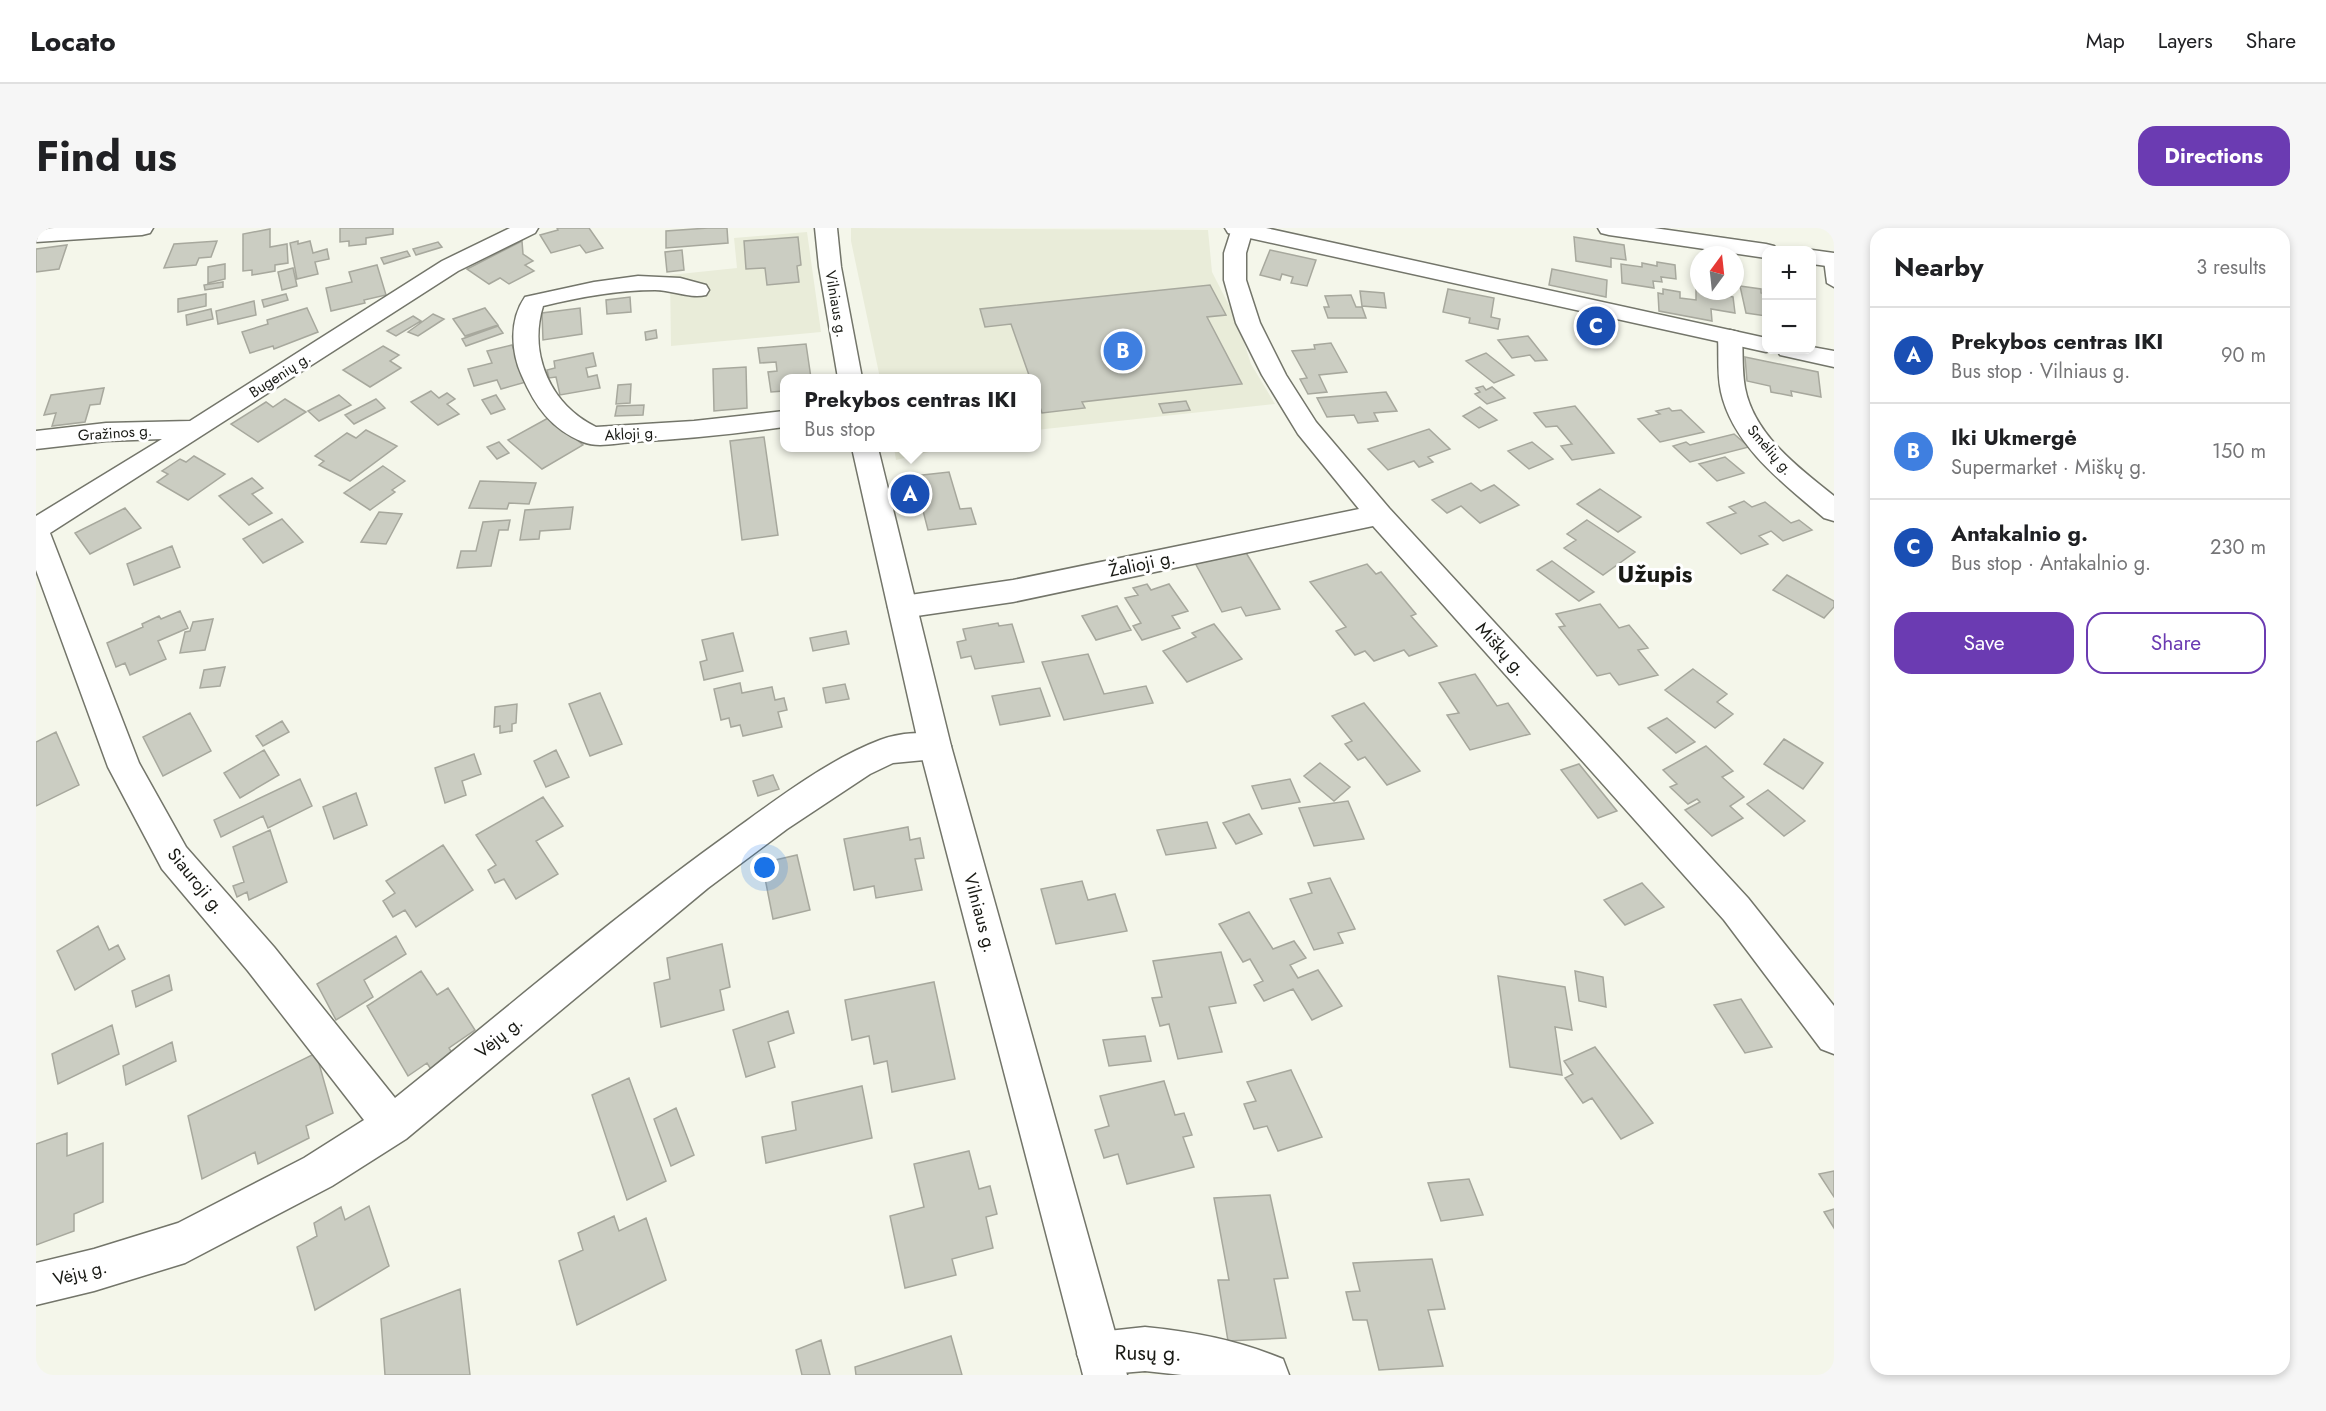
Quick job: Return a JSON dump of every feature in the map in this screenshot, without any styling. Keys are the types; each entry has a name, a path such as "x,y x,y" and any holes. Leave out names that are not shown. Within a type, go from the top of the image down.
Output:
{"street":[{"path":"36,235 142,228"},
{"name":"Bugenių g.","path":"36,531 450,266 527,228"},
{"name":"Vilniaus g.","path":"826,228 831,277 849,374"},
{"path":"1609,228 1762,250"},
{"path":"1239,229 1762,344"},
{"name":"Miškų g.","path":"1239,229 1235,253 1235,280 1248,323 1274,375 1307,428 1379,514 1736,909 1834,1036"},
{"name":"Akloji g.","path":"698,290 681,284 661,282 587,290 533,302 527,320 525,342 531,369 546,402 574,427 592,436 694,430 780,419"},
{"name":"Smėlių g.","path":"1730,337 1734,396 1750,431 1797,481 1834,511"},
{"path":"1809,354 1834,359"},
{"name":"Gražinos g.","path":"36,440 106,432 195,429"},
{"name":"Vilniaus g.","path":"866,452 935,746 1102,1364"},
{"name":"Žalioji g.","path":"903,607 1013,591 1379,514"},
{"name":"Siauroji g.","path":"36,531 124,767 174,858 261,959 392,1125"},
{"name":"Vėjų g.","path":"36,1284 94,1270 184,1242 318,1173 392,1125 696,877 775,819 859,764 889,750 935,746"},
{"name":"Rusų g.","path":"1102,1364 1145,1349 1200,1355 1266,1375"}],"lane":[{"path":"1826,259 1834,283"}],"shaded area":[{"path":"851,228 1208,230 1212,272 1237,321 1251,364 1275,404 1041,429 1041,374 879,374 851,241"},
{"path":"807,232 821,332 671,346 670,275 737,268 734,238"},
{"path":"895,452 929,452 896,460"}],"building":[{"path":"340,228 393,228 393,234 366,238 366,244 349,246 349,241 340,242"},
{"path":"557,228 589,228 603,248 586,253 580,245 551,253 540,235 558,230"},
{"path":"727,228 728,243 666,248 666,231"},
{"path":"270,229 270,247 287,244 288,263 275,265 275,271 252,275 252,270 243,271 243,234"},
{"path":"798,237 801,265 797,266 799,282 767,285 765,268 746,269 744,241"},
{"path":"1574,237 1624,245 1626,260 1611,258 1611,267 1576,261"},
{"path":"217,241 211,257 199,258 196,265 164,268 174,244"},
{"path":"298,241 298,244 310,241 313,253 327,249 329,259 315,262 318,274 297,279 290,243"},
{"path":"522,241 523,254 533,261 525,265 534,271 509,284 500,278 489,284 467,269"},
{"path":"438,242 442,247 416,255 413,249"},
{"path":"67,245 59,269 36,272 36,249"},
{"path":"682,250 684,270 667,272 665,252"},
{"path":"1270,250 1316,260 1307,286 1291,283 1293,277 1282,274 1280,280 1260,275"},
{"path":"407,251 410,256 384,264 381,258"},
{"path":"1657,262 1675,265 1676,279 1661,277 1662,282 1653,281 1654,288 1622,283 1621,264 1642,267 1642,263 1657,266"},
{"path":"225,264 225,279 208,283 208,267"},
{"path":"377,265 386,295 364,300 365,303 331,311 326,288 352,282 349,272"},
{"path":"293,268 297,286 282,290 278,272"},
{"path":"1552,269 1607,280 1606,297 1549,285"},
{"path":"223,282 223,287 205,290 204,285"},
{"path":"1210,285 1226,315 1207,317 1242,384 1082,402 1085,408 1042,413 1041,374 1029,374 1011,324 985,327 980,309"},
{"path":"1744,287 1761,289 1762,315 1746,313 1743,300"},
{"path":"1448,289 1494,298 1491,317 1500,319 1498,329 1469,323 1470,318 1443,312"},
{"path":"1663,289 1680,292 1680,298 1690,300 1733,300 1735,313 1711,309 1712,321 1659,311 1658,293 1663,294"},
{"path":"1360,291 1384,293 1386,308 1362,306"},
{"path":"206,294 206,306 178,312 178,299"},
{"path":"286,294 288,300 264,307 262,300"},
{"path":"1351,295 1356,307 1362,307 1366,318 1328,318 1324,307 1329,307 1325,296"},
{"path":"630,297 631,312 607,314 606,300"},
{"path":"254,301 256,315 218,324 216,311"},
{"path":"307,308 318,332 274,349 273,346 250,353 242,332 268,324 267,320"},
{"path":"485,308 498,325 465,336 453,319"},
{"path":"580,308 582,334 543,340 542,313"},
{"path":"211,309 213,319 187,325 186,315"},
{"path":"433,314 444,319 418,336 408,332"},
{"path":"413,316 421,321 396,336 387,331"},
{"path":"498,326 503,333 466,346 462,339"},
{"path":"656,330 657,338 646,340 645,332"},
{"path":"1528,336 1547,360 1535,361 1530,355 1512,358 1498,340"},
{"path":"1331,343 1347,372 1319,375 1327,392 1308,394 1300,379 1307,378 1292,351 1315,349 1314,345"},
{"path":"806,344 810,374 780,374 780,391 771,392 768,372 777,371 776,362 760,363 758,348"},
{"path":"512,345 526,382 501,389 497,380 474,386 468,369 492,363 487,351"},
{"path":"383,346 399,355 390,361 401,368 370,387 343,370"},
{"path":"593,353 596,366 586,368 588,377 597,375 600,388 560,395 556,377 549,378 547,370 555,368 554,361"},
{"path":"1486,353 1514,375 1494,383 1466,361"},
{"path":"1745,357 1818,372 1821,397 1791,391 1792,396 1771,392 1770,386 1747,381"},
{"path":"746,367 747,408 714,411 713,369"},
{"path":"631,384 630,403 616,404 618,385"},
{"path":"1483,386 1486,390 1492,387 1505,398 1487,404 1475,394 1480,392 1476,388"},
{"path":"104,388 100,404 90,405 85,422 52,426 56,413 44,415 51,395"},
{"path":"431,391 439,398 447,393 455,399 447,404 459,414 438,425 411,402"},
{"path":"1386,392 1397,411 1374,413 1378,421 1358,423 1354,415 1327,417 1317,398"},
{"path":"339,395 351,405 319,421 308,411"},
{"path":"496,395 505,409 491,414 482,400"},
{"path":"285,399 306,412 258,442 231,424 266,402 273,407"},
{"path":"376,399 385,408 354,424 345,415"},
{"path":"1186,401 1190,410 1163,413 1159,404"},
{"path":"644,405 643,415 615,416 617,406"},
{"path":"1575,406 1614,453 1572,460 1561,446 1572,444 1557,426 1546,427 1534,413"},
{"path":"1480,407 1497,420 1479,428 1463,416"},
{"path":"1669,408 1672,411 1681,410 1704,432 1660,442 1638,419 1660,414 1656,411"},
{"path":"550,417 583,445 542,469 508,440"},
{"path":"1429,429 1450,449 1428,457 1433,462 1419,467 1414,461 1388,470 1368,449"},
{"path":"366,430 397,446 350,481 319,465 324,461 315,456 347,433 356,438"},
{"path":"1734,434 1749,447 1690,462 1673,446 1686,442 1690,445"},
{"path":"764,437 778,535 742,540 730,441"},
{"path":"499,442 509,453 497,459 487,447"},
{"path":"1532,442 1553,459 1529,469 1508,451"},
{"path":"194,456 225,474 188,500 157,482 168,474 162,471 180,459 186,462"},
{"path":"1725,457 1744,473 1717,481 1699,464"},
{"path":"383,466 405,481 392,490 395,492 370,510 344,493"},
{"path":"949,472 960,509 971,508 976,524 928,530 914,476"},
{"path":"252,478 263,488 252,494 272,513 249,525 219,496"},
{"path":"480,481 536,483 529,504 509,503 507,509 469,508"},
{"path":"1471,483 1481,491 1494,485 1519,505 1480,523 1461,506 1447,513 1432,500"},
{"path":"1600,489 1641,517 1618,532 1577,504"},
{"path":"1744,501 1752,507 1765,502 1791,523 1799,520 1812,530 1783,541 1771,531 1759,536 1768,544 1741,554 1707,523 1736,513 1729,507"},
{"path":"573,507 570,529 540,531 539,539 520,540 525,510"},
{"path":"125,508 141,528 90,554 75,533"},
{"path":"379,512 402,514 386,544 361,542"},
{"path":"282,519 303,542 263,563 243,539"},
{"path":"510,520 508,530 499,530 491,566 457,568 461,551 476,551 483,522"},
{"path":"1587,520 1635,552 1603,575 1564,548 1576,540 1567,534"},
{"path":"172,546 180,567 134,585 127,564"},
{"path":"1245,551 1280,609 1246,616 1241,607 1222,612 1194,561"},
{"path":"1552,561 1594,592 1579,601 1537,570"},
{"path":"1367,564 1376,574 1381,572 1416,614 1411,616 1437,646 1409,656 1404,650 1374,661 1365,651 1355,655 1336,631 1346,627 1310,582"},
{"path":"1787,575 1834,601 1834,607 1824,618 1773,590"},
{"path":"1147,584 1151,590 1169,584 1188,611 1172,616 1180,628 1142,640 1133,626 1141,623 1125,598 1138,595 1133,588"},
{"path":"1600,604 1619,628 1629,625 1648,648 1638,650 1658,675 1619,685 1610,673 1597,676 1559,627 1565,626 1556,614"},
{"path":"1117,606 1131,630 1096,640 1082,616"},
{"path":"180,611 188,628 158,641 166,659 130,675 125,663 116,667 107,643 143,627 142,624 159,616 161,619"},
{"path":"213,619 205,650 180,653 185,632 190,631 193,622"},
{"path":"998,623 999,626 1012,624 1024,662 975,669 971,656 961,658 957,642 966,640 963,629"},
{"path":"1214,624 1242,659 1187,682 1163,651 1196,637 1192,633"},
{"path":"846,631 849,644 813,651 810,638"},
{"path":"733,633 743,671 704,680 700,662 707,660 702,640"},
{"path":"1088,654 1104,694 1146,686 1153,703 1064,720 1042,662"},
{"path":"225,667 220,686 200,688 204,670"},
{"path":"1693,669 1727,694 1717,702 1733,714 1715,728 1665,690"},
{"path":"1475,674 1497,706 1508,703 1530,734 1470,750 1447,715 1459,713 1439,683"},
{"path":"740,683 742,693 772,687 775,700 784,698 787,710 778,712 782,727 743,736 740,725 731,727 729,718 721,720 714,689"},
{"path":"845,684 849,699 826,703 823,688"},
{"path":"1040,688 1050,716 1000,725 992,696"},
{"path":"600,693 622,744 590,756 569,704"},
{"path":"1364,703 1420,771 1387,785 1365,757 1358,760 1345,744 1352,741 1332,716"},
{"path":"517,704 516,723 512,724 512,731 500,733 500,726 494,727 495,707"},
{"path":"190,713 211,751 163,776 143,737"},
{"path":"1667,718 1695,742 1676,753 1648,728"},
{"path":"282,721 289,732 263,746 256,736"},
{"path":"56,732 79,785 36,806 36,742"},
{"path":"1784,739 1823,763 1803,789 1764,764"},
{"path":"1706,746 1733,771 1722,777 1744,797 1730,806 1743,818 1712,836 1685,810 1700,802 1697,799 1688,804 1670,787 1677,784 1663,770"},
{"path":"264,750 279,775 240,798 224,773"},
{"path":"556,750 569,777 546,787 534,761"},
{"path":"474,754 481,774 462,781 466,795 445,803 435,768"},
{"path":"1320,763 1350,787 1334,801 1304,776"},
{"path":"1579,764 1617,811 1598,818 1561,770"},
{"path":"773,775 779,789 758,796 753,781"},
{"path":"300,779 312,806 268,828 263,816 221,837 214,820"},
{"path":"1290,779 1300,802 1262,809 1252,786"},
{"path":"1768,790 1805,821 1784,836 1747,804"},
{"path":"356,793 367,825 334,839 323,807"},
{"path":"543,797 563,826 536,841 558,874 516,899 504,879 495,883 488,870 496,865 476,835"},
{"path":"1348,801 1364,839 1314,846 1299,808"},
{"path":"1249,814 1262,834 1236,844 1223,823"},
{"path":"1207,822 1216,848 1166,855 1157,830"},
{"path":"908,827 910,840 920,838 924,858 915,859 922,890 876,898 874,886 854,890 844,839"},
{"path":"270,830 287,882 249,900 247,892 237,897 233,886 244,882 233,847"},
{"path":"443,845 473,890 416,927 405,910 393,917 383,901 395,893 386,881"},
{"path":"797,855 810,910 773,919 762,863"},
{"path":"1330,878 1355,929 1338,933 1343,943 1314,950 1290,899 1312,893 1308,883"},
{"path":"1082,881 1088,900 1115,894 1127,931 1056,944 1041,889"},
{"path":"1642,883 1664,907 1625,925 1604,900"},
{"path":"1249,912 1273,949 1294,941 1306,958 1290,965 1298,978 1318,970 1342,1006 1312,1020 1293,989 1264,1001 1254,985 1263,981 1250,959 1243,962 1219,924"},
{"path":"98,926 109,950 118,945 125,959 75,990 57,951"},
{"path":"396,936 406,954 364,980 373,997 336,1020 317,984"},
{"path":"722,944 730,987 720,990 724,1010 661,1027 654,983 670,979 667,958"},
{"path":"1221,952 1236,1003 1209,1007 1222,1052 1178,1059 1169,1024 1160,1026 1152,998 1162,997 1153,961"},
{"path":"421,971 437,995 448,988 475,1030 449,1048 454,1056 432,1071 427,1063 408,1076 367,1006"},
{"path":"1575,971 1603,977 1606,1007 1579,1001"},
{"path":"169,975 172,990 136,1007 132,991"},
{"path":"1498,976 1565,987 1572,1030 1555,1027 1562,1075 1510,1067"},
{"path":"934,982 955,1079 892,1092 887,1061 874,1064 869,1036 852,1040 845,1000"},
{"path":"1741,999 1772,1047 1745,1053 1714,1005"},
{"path":"788,1011 794,1033 768,1042 775,1067 746,1077 733,1030"},
{"path":"112,1025 119,1054 58,1084 52,1054"},
{"path":"1145,1036 1151,1061 1109,1066 1103,1040"},
{"path":"172,1042 176,1061 126,1085 123,1066"},
{"path":"1595,1047 1653,1123 1621,1139 1592,1098 1583,1103 1565,1078 1573,1074 1564,1061"},
{"path":"316,1053 333,1113 306,1126 309,1138 258,1164 255,1152 202,1179 188,1116"},
{"path":"1291,1070 1322,1137 1278,1151 1267,1126 1254,1129 1244,1104 1256,1101 1247,1082"},
{"path":"629,1078 666,1181 627,1200 592,1095"},
{"path":"1164,1081 1175,1115 1184,1113 1192,1135 1183,1137 1194,1167 1127,1184 1118,1154 1104,1158 1095,1130 1109,1126 1100,1096"},
{"path":"862,1086 872,1138 766,1163 762,1137 796,1130 792,1102"},
{"path":"676,1108 694,1155 671,1166 654,1119"},
{"path":"67,1133 67,1156 103,1143 103,1202 74,1214 74,1231 36,1245 36,1144"},
{"path":"969,1151 979,1189 990,1186 997,1214 986,1217 993,1248 952,1259 956,1275 905,1288 890,1216 924,1207 914,1164"},
{"path":"1834,1171 1834,1197 1819,1174"},
{"path":"1469,1179 1483,1215 1441,1221 1428,1183"},
{"path":"1270,1195 1288,1278 1274,1279 1286,1338 1228,1341 1218,1280 1229,1280 1214,1198"},
{"path":"369,1206 389,1266 315,1310 297,1247 317,1236 314,1223 341,1207 345,1220"},
{"path":"1834,1209 1834,1228 1824,1212"},
{"path":"614,1216 619,1231 646,1218 666,1280 577,1325 559,1261 583,1250 578,1233"},
{"path":"1432,1259 1445,1309 1428,1310 1443,1366 1379,1370 1367,1320 1353,1320 1346,1292 1360,1291 1353,1263"},
{"path":"460,1289 470,1375 385,1375 381,1319"},
{"path":"951,1336 962,1375 856,1375 855,1367"},
{"path":"821,1340 830,1375 802,1375 796,1350"}],"place":[{"name":"Antakalnio g.","path":"1596,326"},
{"name":"Iki Ukmergė","path":"1123,351"},
{"name":"Prekybos centras IKI","path":"910,494"}],"district":[{"name":"Užupis","path":"1655,573"}]}
